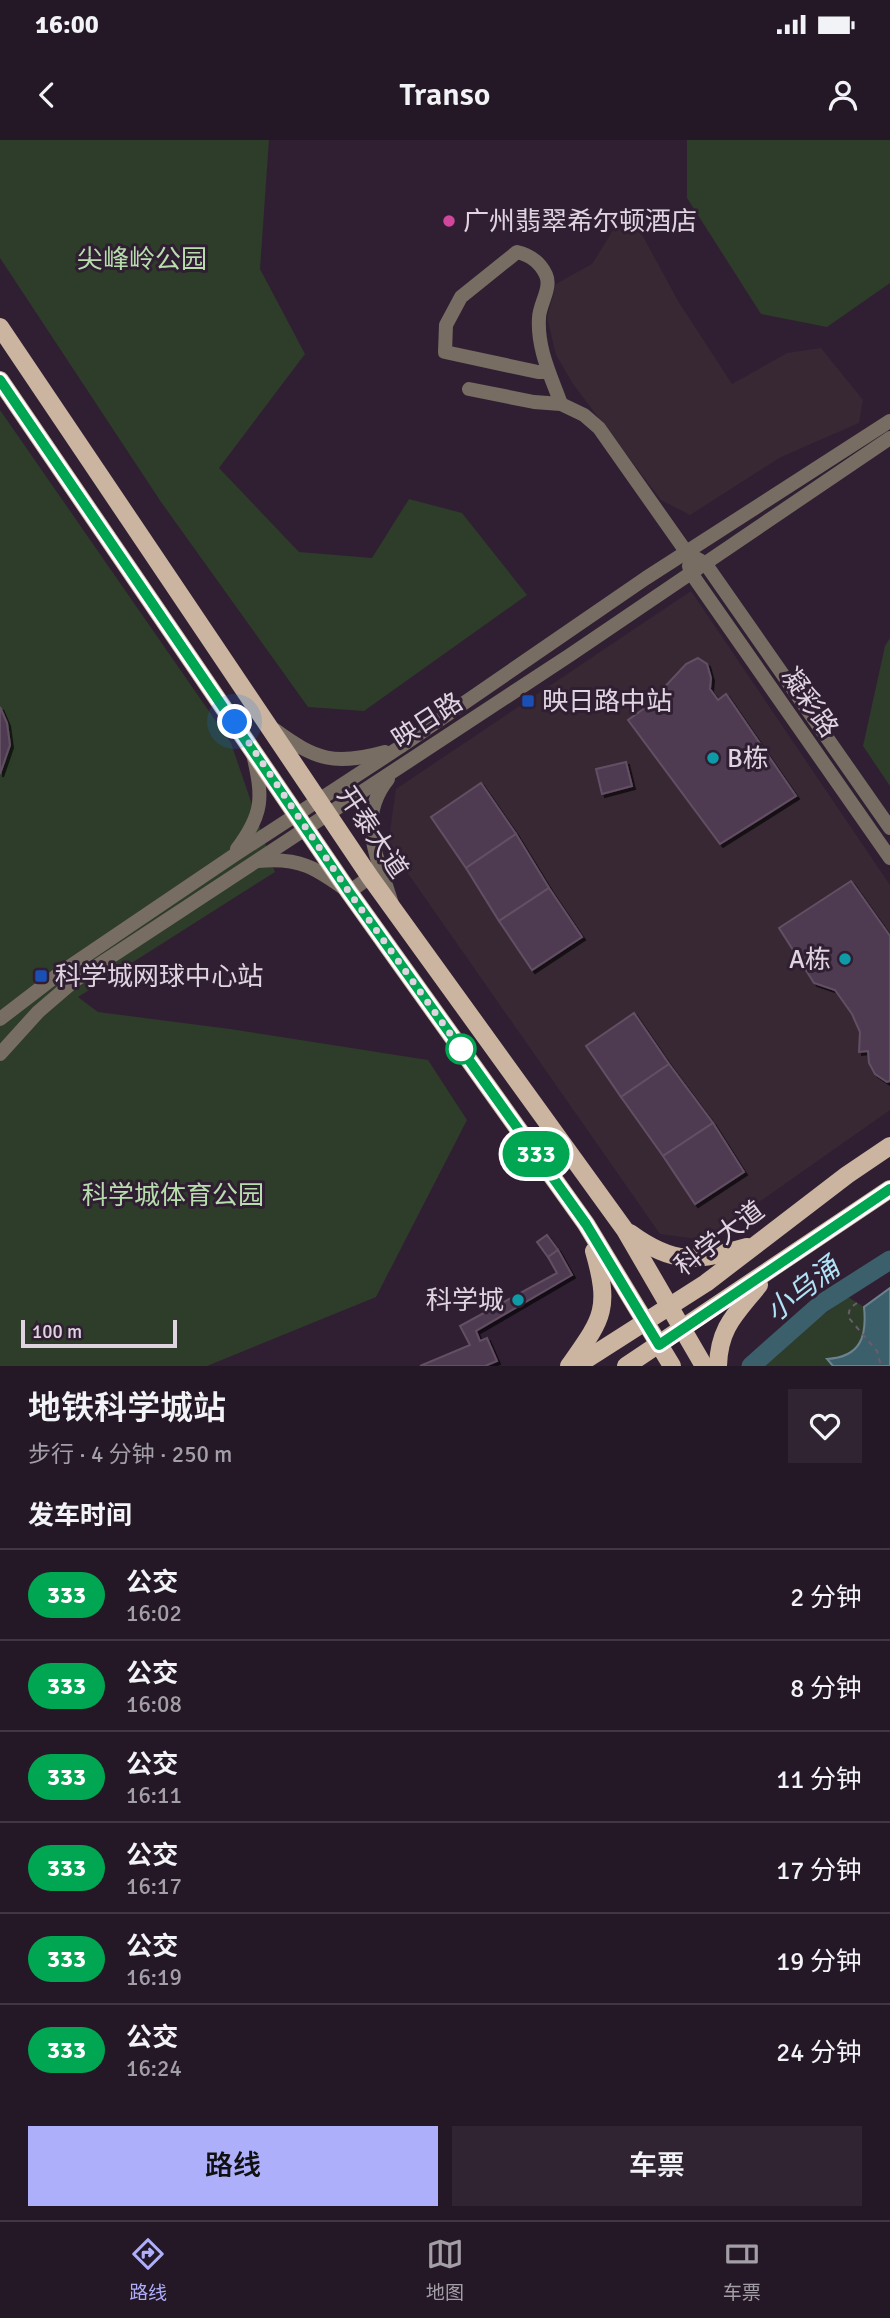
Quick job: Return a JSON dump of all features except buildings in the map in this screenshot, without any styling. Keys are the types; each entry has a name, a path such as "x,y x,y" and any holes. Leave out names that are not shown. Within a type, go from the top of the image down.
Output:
{"main road":[{"name":"开泰大道","path":"0,327 370,877 625,1230 704,1366"},
{"name":"开泰大道","path":"0,380 250,743 349,892 586,1224 672,1366"},
{"name":"科学大道","path":"576,1366 670,1307 890,1146"},
{"name":"科学大道","path":"631,1363 890,1189"},
{"path":"569,1366 595,1329 603,1311 601,1276 586,1224"},
{"path":"601,1250 625,1230 662,1254 691,1260 757,1244"},
{"path":"718,1366 719,1343 726,1327 768,1273"},
{"path":"619,1339 631,1363"}],"street":[{"path":"549,372 445,352 446,325 461,298 517,252 535,260 546,276 548,284 539,317 543,358 549,372 561,404"},
{"path":"469,389 534,402 561,404 584,415 599,428 687,553 691,573"},
{"name":"映日路","path":"324,807 400,747 687,553 890,421"},
{"name":"映日路","path":"0,1019 52,978 233,856 301,822 402,765 890,438"},
{"path":"687,553 705,563"},
{"name":"凝彩路","path":"705,563 890,828"},
{"name":"凝彩路","path":"691,573 890,858"},
{"path":"270,726 302,750 335,760 355,760 400,747"},
{"path":"233,856 252,829 260,809 261,793 250,743"},
{"path":"394,908 369,833 375,798 402,765"},
{"name":"映日路","path":"0,1054 46,1004 74,981 253,862 301,822"},
{"path":"253,862 278,859 306,864 318,869 349,892 370,877"}],"path":[{"path":"857,1303 850,1308 848,1317 877,1350 881,1366"}],"shaded area":[{"path":"632,216 678,301 732,384 787,353 821,348 863,400 859,423 781,457 690,515 661,500 573,384 556,355 547,317 556,284 592,264 620,219"},
{"path":"691,591 890,885 890,1110 705,1240 660,1234 388,845 396,789"}],"green space":[{"name":"尖峰岭公园","path":"0,140 269,140 260,269 305,354 219,468 299,552 372,558 409,499 462,513 527,595 364,711 308,707 161,502 0,258"},
{"path":"687,140 890,140 890,283 827,327 761,314 687,198"},
{"name":"科学城体育公园","path":"0,410 231,743 275,872 78,997 98,1012 230,1029 428,1060 467,1120 376,1297 207,1366 0,1366"},
{"path":"890,638 890,786 863,746 885,646"},
{"path":"848,1297 864,1307 863,1336 855,1349 839,1358 828,1360 833,1366 762,1366 807,1326"}],"water":[{"path":"890,1288 890,1366 833,1366 827,1359 848,1354 863,1336 864,1307"}],"waterway":[{"name":"小乌涌","path":"751,1366 821,1304 890,1260"}],"bus line":[{"name":"333","path":"0,380 193,664 250,743 349,892 586,1224 659,1345 890,1189"}],"place":[{"name":"广州翡翠希尔顿酒店","path":"449,221"},
{"name":"映日路中站","path":"528,701"},
{"name":"B栋","path":"713,758"},
{"name":"A栋","path":"845,959"},
{"name":"科学城网球中心站","path":"41,976"},
{"name":"科学城","path":"518,1300"}],"route":[{"path":"235,722 349,892 461,1049"}]}
